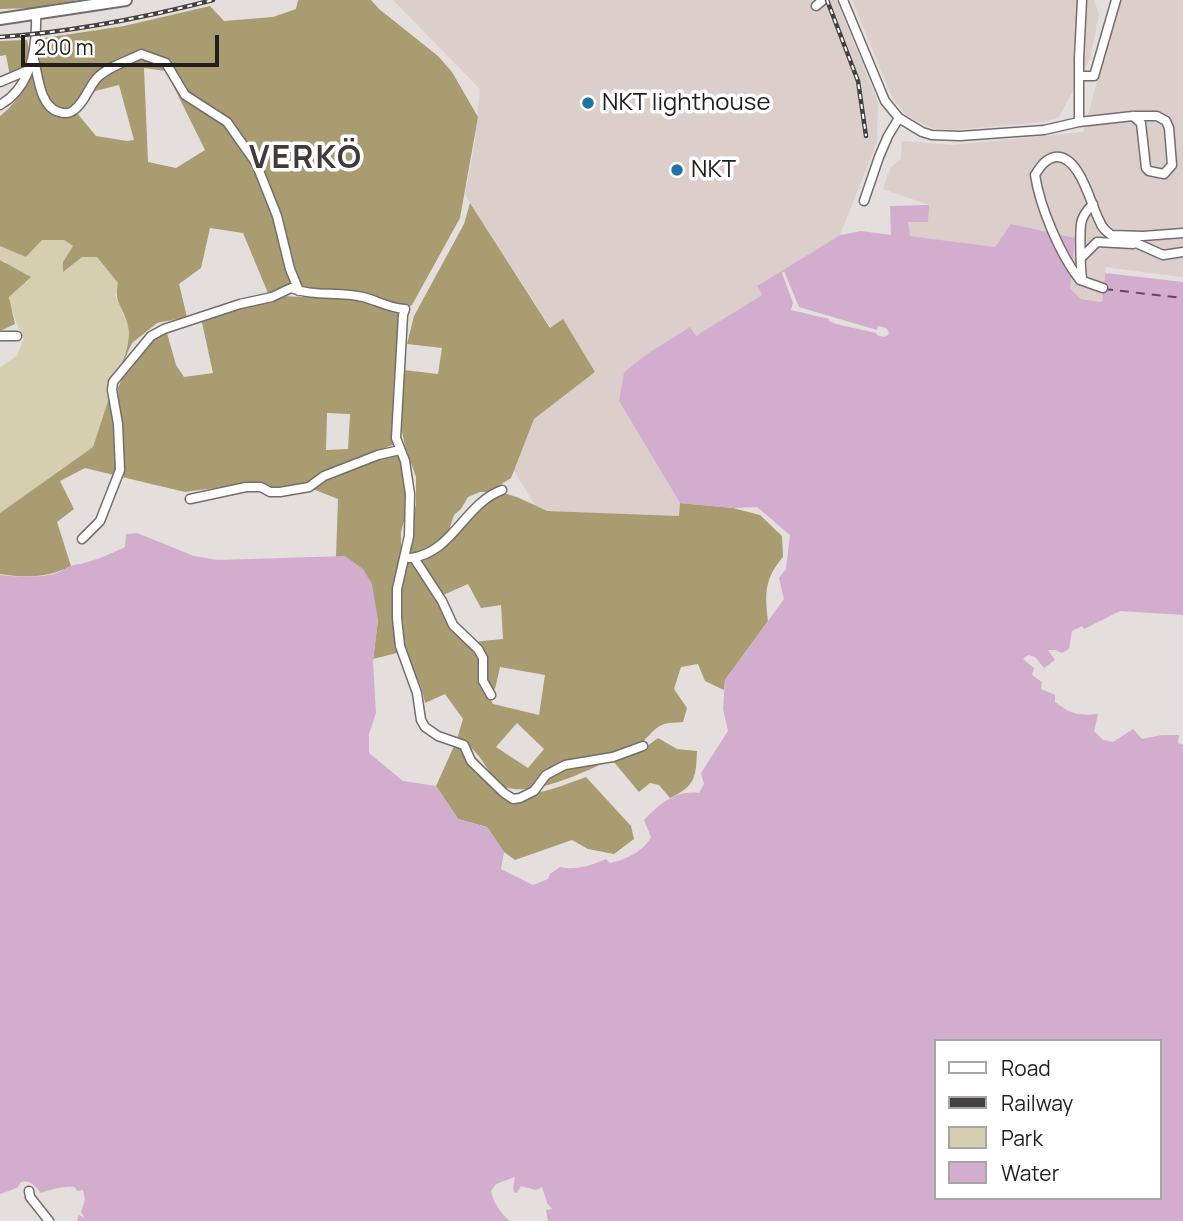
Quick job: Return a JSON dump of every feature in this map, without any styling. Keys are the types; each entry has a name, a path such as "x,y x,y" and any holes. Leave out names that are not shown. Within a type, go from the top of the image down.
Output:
{"main road":[{"path":"0,19 126,0"}],"street":[{"path":"844,0 885,101 899,118 914,129 944,136 1044,130 1079,122 1133,116 1157,116 1166,121 1169,128 1172,165 1164,174 1146,168 1141,123 1133,116"},
{"path":"1079,122 1082,0"},
{"path":"1079,76 1094,76 1116,0"},
{"path":"0,105 17,89 34,59 36,15"},
{"path":"34,59 45,101 54,111 67,114 74,111 96,79 141,54 166,63 185,95 227,122 256,163 277,216 290,270 299,291"},
{"path":"0,82 29,70"},
{"path":"864,201 879,157 899,118"},
{"path":"1103,288 1084,284 1073,272 1037,190 1035,175 1040,167 1054,158 1063,158 1072,163 1105,230 1111,235 1163,255 1183,252"},
{"path":"1084,284 1080,265 1083,256 1082,224 1084,215 1093,204"},
{"path":"1122,237 1183,233"},
{"path":"1083,256 1097,242 1140,245"},
{"path":"82,539 100,521 120,470 113,382 152,336 164,329 291,288 362,297 382,306 405,309 402,315 396,438 405,461 410,494 409,536 398,578 397,618 400,646 417,693 421,720 429,731 464,745 471,761 503,793 513,799 534,791 546,775 565,765 613,757 643,746"},
{"path":"0,336 17,336"},
{"path":"190,499 246,487 261,487 270,492 280,492 309,487 324,476 400,450"},
{"path":"404,559 423,557 434,552 477,504 502,489"},
{"path":"414,558 442,601 453,625 478,649 483,659 483,681 491,695"},
{"path":"29,1191 34,1203 49,1221"}],"shaded area":[{"path":"0,0 78,0 31,8 0,9"},
{"path":"298,0 371,0 438,56 452,72 478,117 460,218 412,305 407,308 370,295 331,295 281,290 268,293 243,233 210,228 201,268 179,284 187,317 157,323 132,343 115,381 127,347 128,326 118,300 118,283 97,257 82,257 63,272 63,262 73,246 64,240 42,240 26,257 0,246 0,116 16,100 28,81 44,38 124,26 210,6 224,21 273,17 296,9","holes":["144,68 166,71 205,150 176,168 148,162","119,85 134,140 96,136 77,113 95,91"]},
{"path":"393,0 836,0 878,102 877,142 840,235 757,286 762,295 696,337 690,328 647,354 624,372 619,401 680,503 679,516 546,511 535,505 513,469 534,419 595,372 563,320 551,328 465,195 474,147 480,89"},
{"path":"852,0 1094,0 1099,14 1090,59 1059,117 1045,122 954,130 931,128 907,116 893,99"},
{"path":"1120,0 1183,0 1183,277 1106,267 1102,302 1081,299 1070,288 995,247 909,236 908,222 929,205 883,189 891,167 901,159 902,141 953,145 1083,132"},
{"path":"27,40 29,58 21,69 10,76 6,55 0,56 0,41"},
{"path":"470,203 550,328 563,319 595,372 534,419 511,478 489,492 468,497 454,515 443,539 423,553 407,555 408,531 416,505 416,477 400,422 404,370 438,374 442,348 407,344 414,316 464,224"},
{"path":"0,260 31,277 9,297 15,324 0,331"},
{"path":"280,296 368,300 408,317 394,380 395,444 304,486 278,489 262,484 245,484 185,492 122,477 118,388 135,348 157,328 165,326 176,365 184,377 213,373 201,318","holes":["327,413 350,414 348,449 326,450"]},
{"path":"112,389 118,476 85,468 60,481 74,509 57,522 71,566 36,576 0,574 0,513 93,447"},
{"path":"395,455 401,456 410,499 401,532 401,652 373,659 378,620 345,556 336,557 338,499 310,488 351,467"},
{"path":"501,493 547,511 679,516 680,503 733,508 760,515 782,536 783,557 772,572 767,587 768,621 725,680 724,690 705,681 698,664 681,667 674,689 687,708 683,722 662,725 637,746 553,784 519,789 505,787 495,779 473,750 457,739 463,719 445,694 425,703 402,640 405,561 413,560 448,623 475,651 480,660 480,680 493,704 539,715 545,675 500,667 495,689 489,688 485,682 485,659 473,642 503,639 501,605 481,608 468,584 441,596 418,559 424,558 479,505","holes":["517,723 544,749 528,768 496,747"]},
{"path":"658,738 677,749 697,751 695,775 685,789 670,798 659,785 650,783 639,792 613,761 642,750"},
{"path":"455,744 475,757 500,792 534,793 586,777 631,826 634,839 614,854 588,849 572,840 515,860 504,852 487,827 458,819 436,786"}],"green space":[{"path":"42,240 64,240 73,246 63,262 82,257 97,257 118,283 115,295 128,325 129,341 93,447 0,513 0,367 17,356 24,338 13,311 6,262 0,260 0,246 26,257"}],"water":[{"path":"929,205 928,222 908,222 910,236 995,247 1011,224 1075,238 1070,288 1081,299 1102,302 1106,267 1183,277 1183,615 1120,611 1084,629 1082,626 1072,631 1069,649 1062,653 1048,650 1055,660 1044,668 1035,657 1028,655 1023,659 1034,668 1032,675 1042,682 1041,689 1055,695 1055,702 1075,713 1098,714 1094,731 1103,740 1113,742 1133,729 1142,739 1179,735 1178,743 1183,745 1183,1221 548,1221 546,1210 552,1209 542,1187 536,1190 521,1186 517,1193 514,1192 515,1177 496,1184 491,1191 498,1207 510,1221 77,1221 79,1215 85,1218 81,1212 85,1200 83,1190 77,1191 75,1187 41,1193 32,1184 24,1181 17,1188 0,1194 0,575 27,577 54,574 125,547 126,534 137,533 194,556 218,560 345,556 363,569 372,584 378,620 373,662 376,713 369,734 369,753 403,781 436,786 458,819 487,827 504,852 501,869 533,885 548,879 550,874 560,867 577,868 606,859 610,863 622,860 639,851 648,842 651,837 644,820 650,814 675,796 699,793 704,784 701,773 728,731 723,709 725,680 784,599 779,578 786,569 790,535 757,507 733,508 680,503 619,401 624,372 690,327 696,336 762,295 757,286 840,235 861,231 891,235 890,206"}],"pier":[{"path":"1106,267 1183,277 1183,282 1105,273"},
{"path":"784,271 799,307 877,330 878,326 886,328 888,335 884,337 791,310 793,303 782,273"}],"ferry route":[{"path":"1104,289 1183,298"}],"railway":[{"path":"0,37 107,23 213,0"},
{"path":"827,0 858,81 866,136"}],"place":[{"name":"NKT lighthouse","path":"588,103"},
{"name":"NKT","path":"677,170"}],"district":[{"name":"VERKÖ","path":"306,159"}]}
